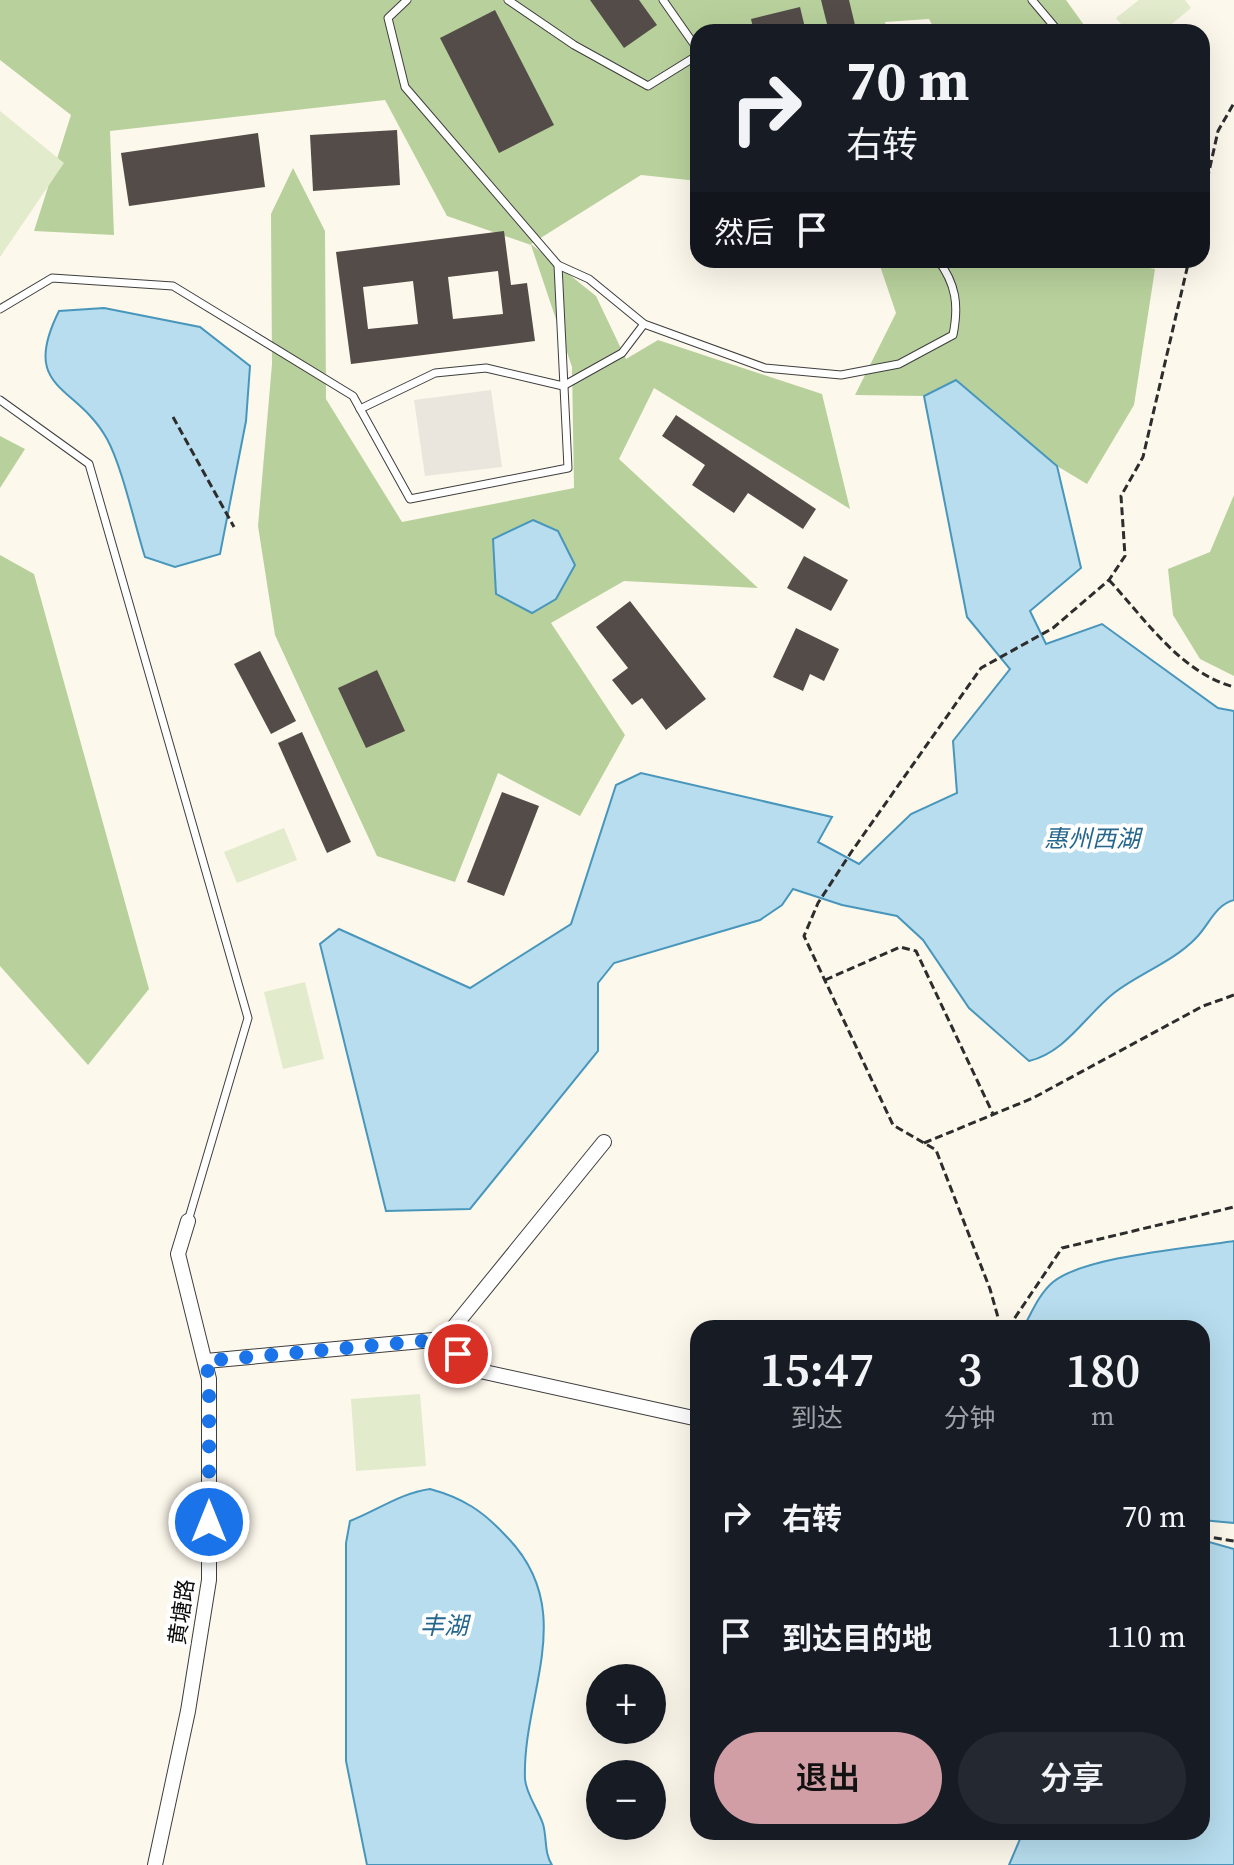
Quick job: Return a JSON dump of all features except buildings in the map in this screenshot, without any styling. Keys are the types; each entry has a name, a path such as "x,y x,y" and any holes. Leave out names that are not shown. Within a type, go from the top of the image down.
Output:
{"street":[{"path":"206,1361 444,1339 604,1142"},
{"name":"黄塘路","path":"155,1865 188,1711 209,1580 209,1379 178,1254 188,1221"},
{"path":"444,1339 471,1369 690,1417"}],"lane":[{"path":"407,0 388,18 405,87 558,265 589,279 644,324 765,368 841,375 899,364 953,335 957,314 953,280 944,268"},
{"path":"508,0 574,45 648,86 690,58"},
{"path":"663,0 690,41"},
{"path":"1032,0 1052,24"},
{"path":"0,309 52,278 173,286 353,396 410,499 568,468 558,265"},
{"path":"360,409 435,373 486,368 563,386 622,353 644,324"},
{"path":"0,400 89,464 248,1018 188,1221"}],"path":[{"path":"1210,167 1218,131 1234,103"},
{"path":"999,1320 990,1289 936,1150 893,1125 804,936 818,903 852,851 981,668 1053,628 1109,580 1125,556 1121,496 1143,457 1187,268"},
{"path":"173,417 234,527"},
{"path":"1109,580 1176,653 1212,681 1234,687"},
{"path":"825,980 900,947 916,951 993,1114"},
{"path":"923,1143 1033,1098 1203,1006 1234,995"},
{"path":"1013,1320 1062,1248 1234,1207"},
{"path":"1210,1537 1234,1541"}],"green space":[{"path":"0,0 1066,0 1083,24 932,24 929,19 885,24 690,24 690,180 641,175 531,244 596,296 626,359 658,340 822,394 850,509 654,388 619,459 758,588 624,581 551,623 625,735 580,816 498,773 455,882 377,856 275,635 258,526 272,364 271,214 293,168 325,231 326,399 402,522 574,488 572,367 531,245 447,216 385,100 110,131 114,235 34,231 71,115 0,60"},
{"path":"1139,0 1185,0 1191,8 1172,24 1121,24 1116,18"},
{"path":"0,111 64,163 0,257"},
{"path":"881,268 1155,269 1134,405 1087,484 1057,466 956,380 924,396 855,395 896,313"},
{"path":"0,436 25,449 0,488"},
{"path":"1234,495 1234,676 1200,659 1173,615 1168,569 1210,552"},
{"path":"0,555 34,574 149,989 88,1065 0,966"},
{"path":"284,828 297,860 237,883 224,852"},
{"path":"305,982 324,1059 283,1069 264,992"},
{"path":"420,1394 426,1466 356,1471 351,1399"}],"shaded area":[{"path":"491,390 502,467 425,476 414,400"}],"water":[{"path":"104,308 200,327 250,366 246,421 220,554 175,567 145,557 123,480 107,439 95,421 49,372 45,357 48,337 59,311"},
{"name":"惠州西湖","path":"956,380 1057,466 1081,568 1030,611 1046,644 1102,624 1218,708 1234,711 1234,900 1217,911 1187,946 1114,993 1065,1042 1029,1061 969,1008 923,940 897,916 842,905 793,889 782,905 760,920 614,963 598,983 598,1051 470,1209 386,1211 320,944 339,929 470,988 571,924 616,785 641,773 832,817 818,842 859,864 911,814 957,793 953,741 1010,669 967,617 924,396"},
{"path":"533,520 558,531 575,565 556,599 532,613 496,594 493,539"},
{"path":"1234,1241 1234,1523 1210,1521 1210,1320 1027,1320 1044,1292 1068,1273 1113,1259"},
{"name":"丰湖","path":"430,1489 462,1501 497,1527 528,1564 540,1594 544,1623 542,1654 526,1747 525,1779 543,1824 552,1865 367,1865 346,1761 346,1543 350,1521 399,1498"},
{"path":"1210,1542 1234,1549 1234,1865 1009,1865 1020,1840 1210,1840"}],"route":[{"path":"209,1522 209,1379 206,1361 444,1339 458,1354"}]}
